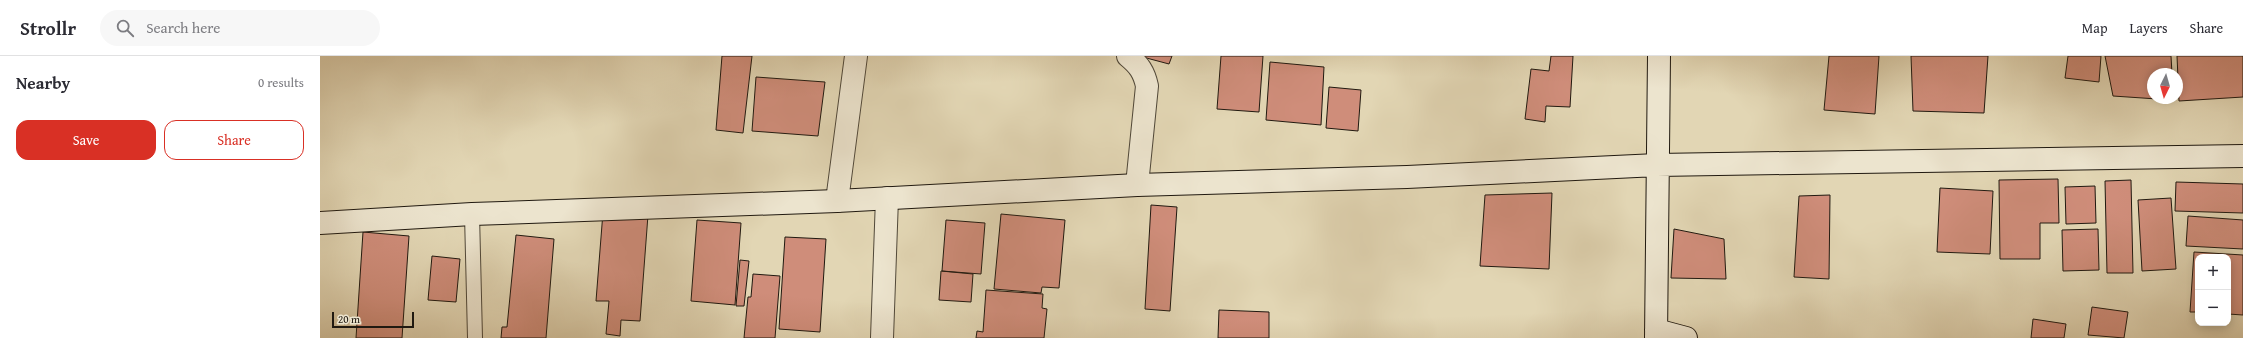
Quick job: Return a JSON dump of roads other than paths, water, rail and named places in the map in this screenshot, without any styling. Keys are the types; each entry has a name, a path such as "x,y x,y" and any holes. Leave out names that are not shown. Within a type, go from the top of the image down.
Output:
{"main road":[{"path":"837,201 856,56"},
{"path":"1128,56 1138,64 1145,74 1147,86 1137,185"},
{"path":"1659,56 1656,334 1686,338"},
{"path":"320,223 472,214 837,201 1137,185 1407,177 1658,165 2243,156"},
{"path":"882,338 887,198"}],"lane":[{"path":"472,214 474,338"}]}
